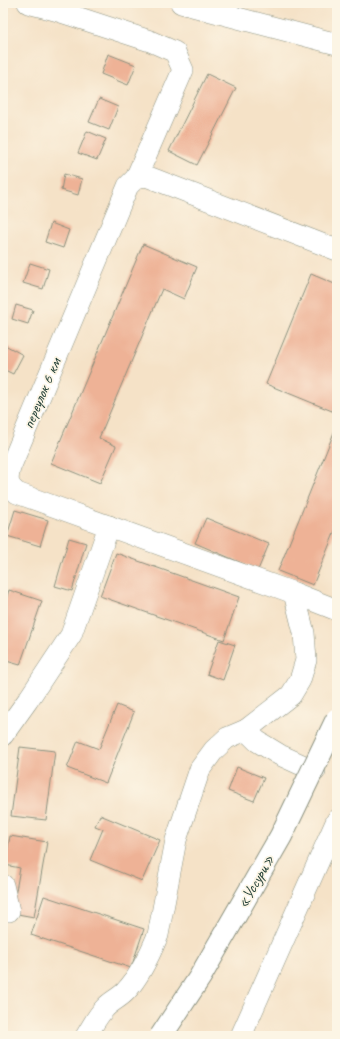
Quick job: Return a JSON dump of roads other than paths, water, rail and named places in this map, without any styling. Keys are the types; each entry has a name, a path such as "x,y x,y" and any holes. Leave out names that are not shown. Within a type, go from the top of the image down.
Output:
{"highway":[{"name":"«Уссури»","path":"161,1036 200,977 281,836 337,719"}],"lane":[{"name":"переулок 6 км","path":"28,3 55,10 150,41 175,52 183,70 136,178 128,186 10,468 8,480 11,488 17,493 294,593 337,610"},
{"path":"181,3 337,44"},
{"path":"136,178 146,176 337,250"},
{"path":"3,734 28,700 71,635 109,526"},
{"path":"86,1036 98,1016 106,1007 125,993 132,984 153,948 158,935 176,840 200,769 214,750 227,738 246,730 291,695 300,680 306,660 304,633 294,593"},
{"path":"246,730 258,741 314,771"},
{"path":"241,1036 337,820"},
{"path":"3,885 9,911"}]}
